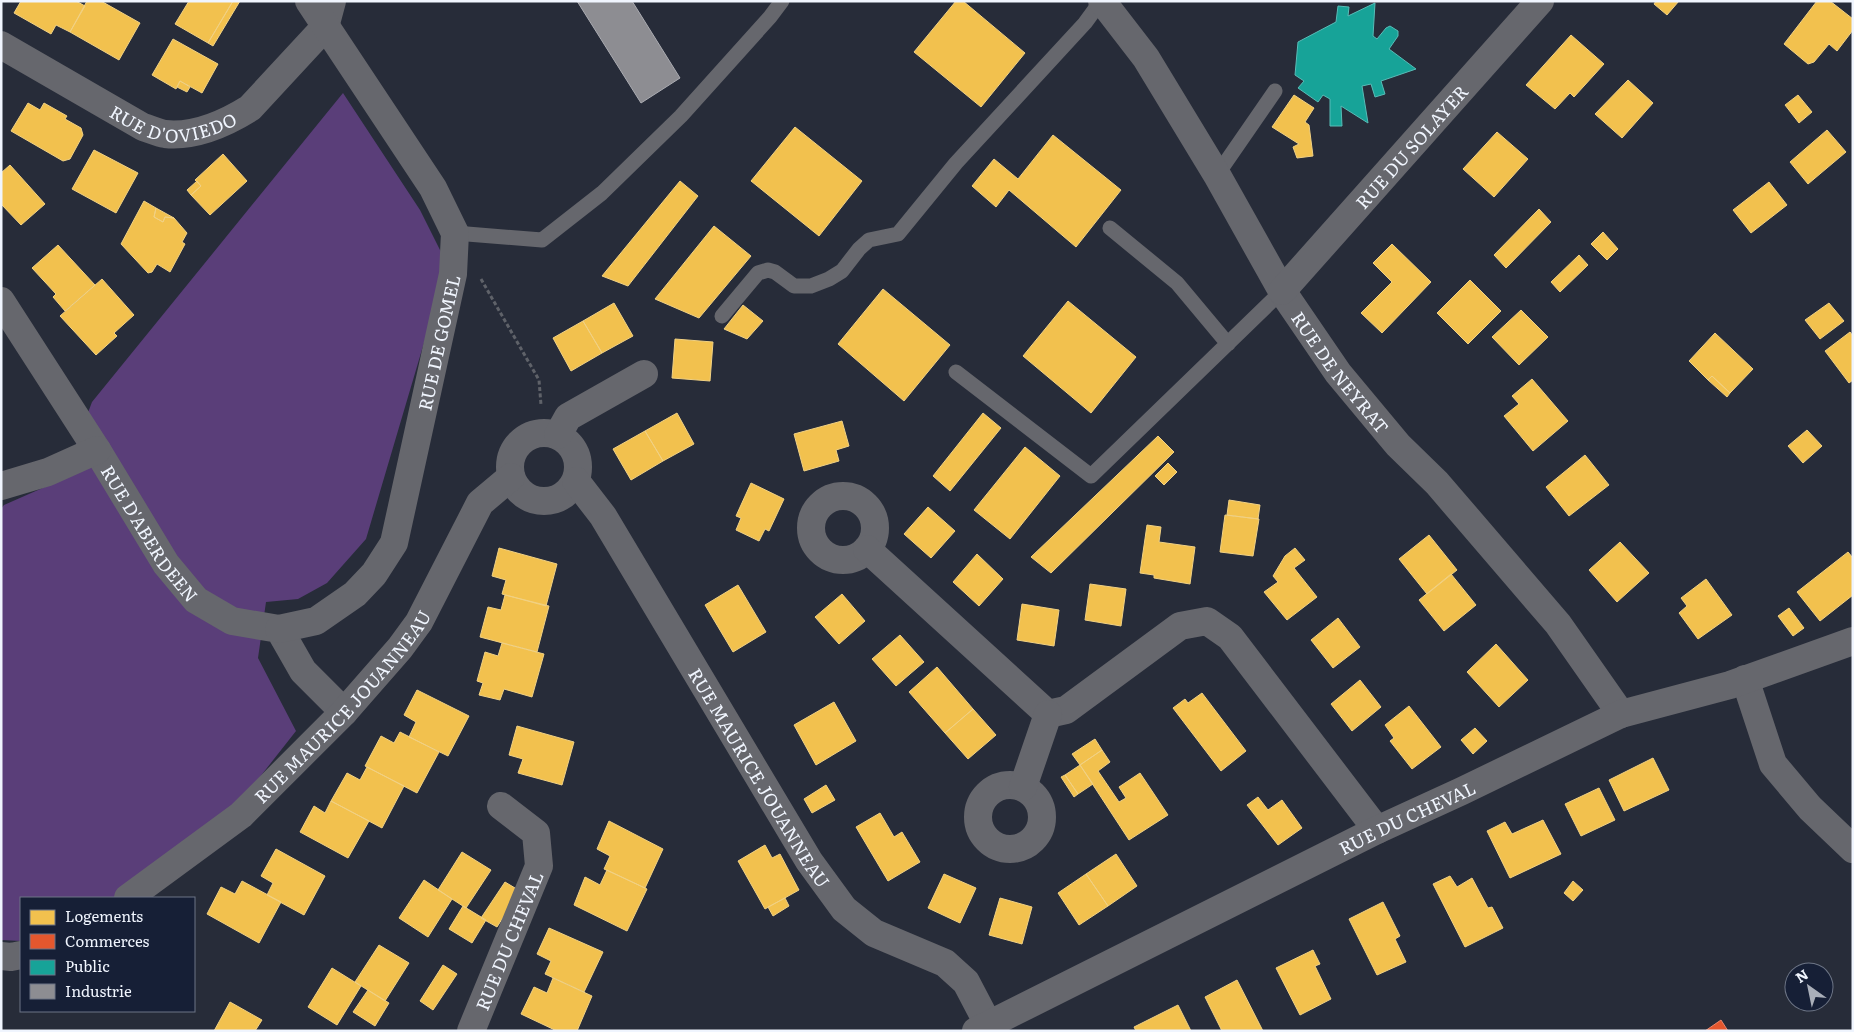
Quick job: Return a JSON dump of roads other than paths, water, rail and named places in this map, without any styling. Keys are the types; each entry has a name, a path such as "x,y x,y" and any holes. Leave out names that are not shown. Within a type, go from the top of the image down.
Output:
{"street":[{"name":"RUE DE GOMEL","path":"279,630 316,621 355,594 374,574 394,543 453,274 455,233 433,188 328,14 309,1"},
{"name":"RUE DE NEYRAT","path":"1101,1 1146,58 1217,175 1282,291 1338,373 1398,445 1437,482 1558,624 1622,714"},
{"name":"RUE DU SOLAYER","path":"1282,291 1540,1"},
{"name":"RUE D'OVIEDO","path":"1,45 143,126 166,134 197,132 239,115 250,108 328,14"},
{"name":"RUE D'ABERDEEN","path":"1,301 97,450 166,564 196,600 232,621 279,630"},
{"path":"551,434 568,417 644,374"},
{"path":"534,434 551,434 567,441 574,450 579,470 576,482 570,492 548,502 536,501 525,496 516,488 511,477 510,466 512,456 516,447 534,434"},
{"path":"1,486 48,472 97,450"},
{"name":"RUE MAURICE JOUANNEAU","path":"129,897 241,815 344,712 400,648 419,622 480,503 511,477"},
{"name":"RUE MAURICE JOUANNEAU","path":"576,482 603,516 808,862 844,909 874,933 945,962 966,982 982,1027"},
{"path":"867,550 1048,714"},
{"path":"1048,714 1066,710 1180,626 1207,622 1230,637 1377,830"},
{"path":"279,630 303,671 344,712"},
{"name":"RUE DU CHEVAL","path":"982,1027 1377,830 1622,714 1730,685 1853,641"},
{"path":"1745,679 1773,764 1810,808 1853,849"},
{"path":"1023,787 1048,714"},
{"name":"RUE DU CHEVAL","path":"471,1031 539,866 536,833 501,806"},
{"path":"1,956 20,955"}],"lane":[{"path":"455,233 542,240 602,194 681,116 770,17 782,1"},
{"path":"722,316 758,273 768,270 775,272 794,286 811,286 829,280 842,272 859,249 869,240 898,234 956,163 1085,23 1101,1"},
{"path":"1217,175 1275,90"},
{"path":"1110,228 1177,283 1228,344"},
{"path":"956,372 1091,476 1282,291"}]}
